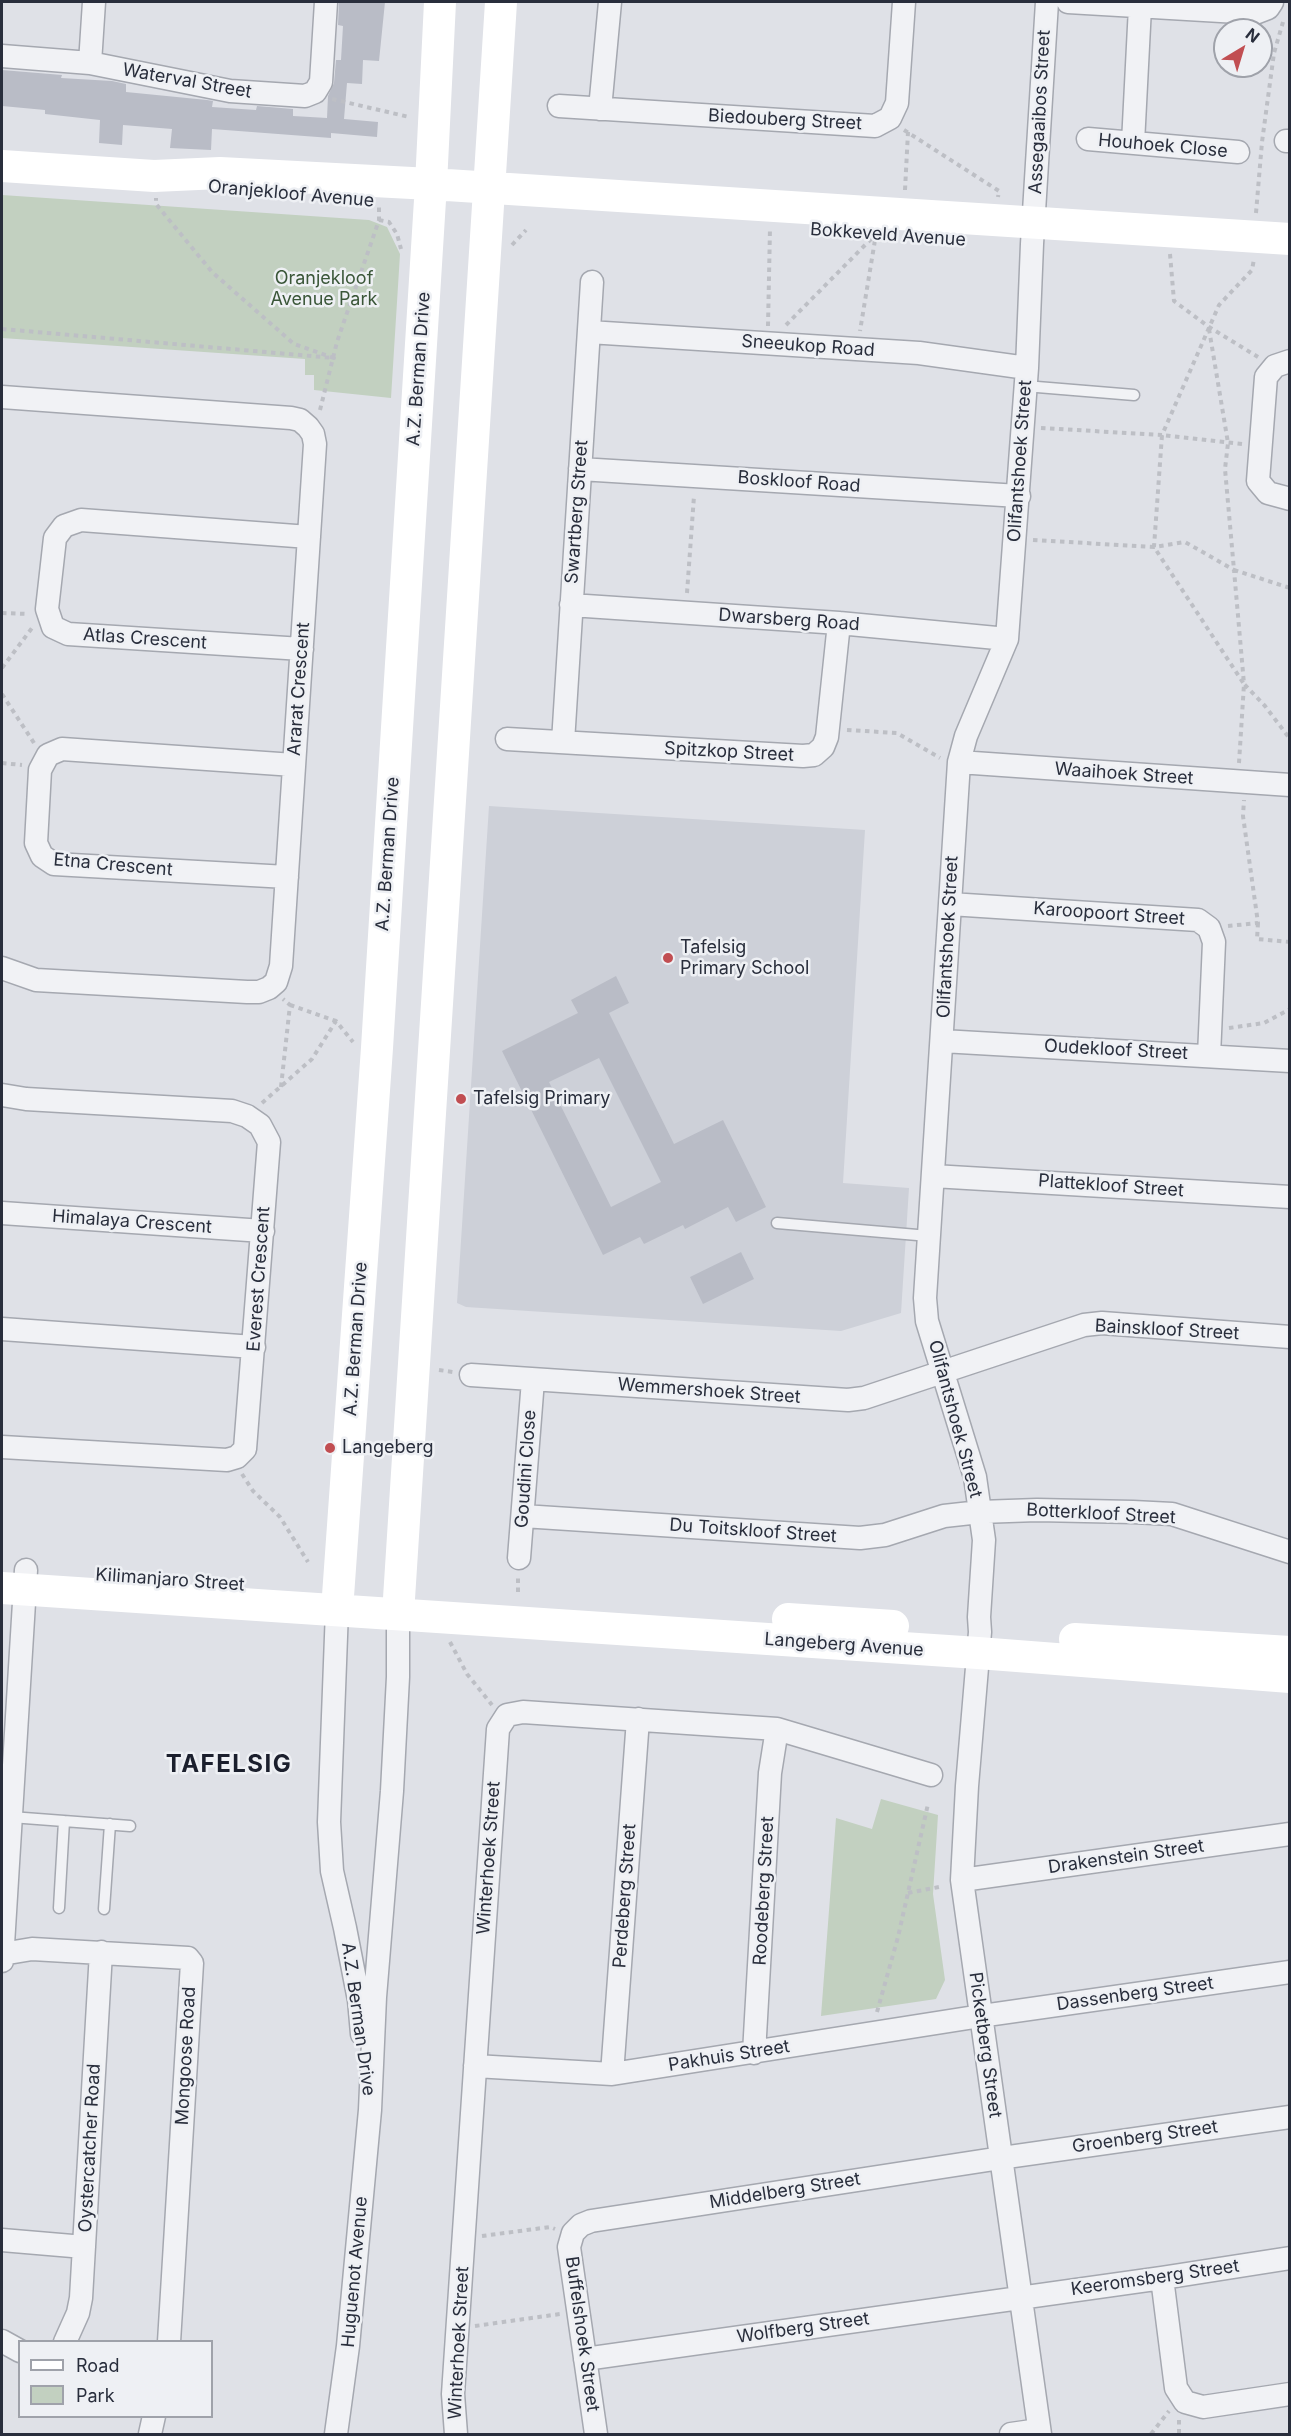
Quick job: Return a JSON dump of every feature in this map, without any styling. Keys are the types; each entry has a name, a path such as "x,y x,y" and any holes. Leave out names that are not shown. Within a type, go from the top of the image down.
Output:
{"street":[{"path":"90,63 94,2"},
{"path":"315,92 321,82 326,2"},
{"name":"A.Z. Berman Drive","path":"370,2110 358,2000 332,1871 329,1822 338,1601 376,1059 440,2"},
{"name":"A.Z. Berman Drive","path":"370,2110 375,1998 392,1791 398,1677 398,1606 501,2"},
{"path":"600,109 610,2"},
{"path":"890,118 897,103 904,2"},
{"name":"Assegaaibos Street","path":"1032,233 1047,2"},
{"path":"1068,2 1255,13 1269,8 1279,8"},
{"path":"1133,143 1140,6"},
{"name":"Waterval Street","path":"2,56 90,63 230,91 305,96 315,92"},
{"name":"Biedouberg Street","path":"559,106 874,126 890,118"},
{"name":"Houhoek Close","path":"1088,139 1238,152"},
{"name":"Oranjekloof Avenue","path":"2,166 154,176 220,173 430,194"},
{"name":"Oranjekloof Avenue","path":"154,176 218,191 379,211 430,194"},
{"path":"430,194 487,198"},
{"name":"Bokkeveld Avenue","path":"487,198 904,214 997,220 1032,233 1170,253 1254,248 1290,239"},
{"name":"Bokkeveld Avenue","path":"487,198 770,227 876,234 1032,233 1254,248 1290,261"},
{"name":"Olifantshoek Street","path":"979,1643 984,1540 975,1477 927,1321 925,1298 950,904 953,762 1007,639 1019,496 1032,233"},
{"name":"Swartberg Street","path":"563,742 592,282"},
{"name":"Sneeukop Road","path":"589,332 920,353 1026,377"},
{"path":"1282,363 1266,377 1258,481 1268,493 1281,499 1290,499"},
{"path":"2,397 291,418 300,420 313,434"},
{"name":"Ararat Crescent","path":"269,988 276,982 281,966 315,444 313,434"},
{"name":"Boskloof Road","path":"580,469 1019,496"},
{"path":"43,625 55,538 64,526 81,520 309,537"},
{"name":"Dwarsberg Road","path":"571,605 839,623 1007,639"},
{"path":"826,742 839,623"},
{"name":"Atlas Crescent","path":"43,625 68,634 302,650"},
{"name":"Spitzkop Street","path":"507,739 803,756 814,755 826,742"},
{"path":"48,755 62,749 294,765"},
{"name":"Etna Crescent","path":"48,755 40,770 36,843 38,850 47,861 54,864 287,876"},
{"name":"Waaihoek Street","path":"953,762 1290,785"},
{"name":"Karoopoort Street","path":"950,904 1198,920 1209,928 1214,942 1209,1056"},
{"path":"2,968 36,980 247,992 259,992 269,988"},
{"name":"Oudekloof Street","path":"942,1041 1290,1061"},
{"name":"Everest Crescent","path":"2,1095 26,1099 232,1111 247,1116 260,1125 269,1142 247,1444 237,1457 226,1460 2,1447"},
{"name":"Plattekloof Street","path":"933,1176 1290,1197"},
{"name":"Himalaya Crescent","path":"2,1213 263,1231"},
{"name":"Bainskloof Street","path":"944,1372 1084,1325 1102,1323 1290,1337"},
{"path":"2,1329 254,1347"},
{"name":"Wemmershoek Street","path":"471,1375 848,1400 864,1398 944,1372"},
{"name":"Goudini Close","path":"519,1558 533,1380"},
{"name":"Botterkloof Street","path":"980,1512 1037,1510 1172,1514 1290,1552"},
{"name":"Du Toitskloof Street","path":"523,1516 860,1538 885,1535 944,1516 980,1512"},
{"path":"2,1956 11,1817 14,1579"},
{"name":"Kilimanjaro Street","path":"14,1579 398,1606"},
{"name":"Langeberg Avenue","path":"398,1606 979,1643 1290,1652"},
{"name":"Langeberg Avenue","path":"979,1643 1290,1677"},
{"name":"Picketberg Street","path":"979,1643 962,1880 1040,2432"},
{"name":"Winterhoek Street","path":"456,2434 453,2394 498,1729 507,1715 522,1712 777,1729 931,1775"},
{"name":"Perdeberg Street","path":"612,2074 638,1719"},
{"name":"Roodeberg Street","path":"754,2053 770,1773 777,1729"},
{"name":"Drakenstein Street","path":"962,1880 1290,1834"},
{"name":"Mongoose Road","path":"2,1956 32,1948 188,1958 192,1963 169,2340"},
{"name":"Oystercatcher Road","path":"66,2340 78,2313 84,2247 101,1952"},
{"name":"Dassenberg Street","path":"981,2016 1290,1972"},
{"name":"Pakhuis Street","path":"476,2066 612,2074 981,2016"},
{"name":"Huguenot Avenue","path":"336,2434 348,2346 370,2110"},
{"name":"Groenberg Street","path":"1001,2158 1290,2117"},
{"name":"Middelberg Street","path":"573,2233 581,2225 591,2221 1001,2158"},
{"name":"Buffelshoek Street","path":"573,2233 569,2247 596,2434"},
{"path":"2,2243 84,2247"},
{"name":"Keeromsberg Street","path":"1020,2297 1290,2258"},
{"path":"1162,2278 1176,2388 1185,2402 1203,2407 1290,2394"},
{"name":"Wolfberg Street","path":"585,2359 1020,2297"},
{"path":"2,2341 18,2350"},
{"path":"1011,2434 1040,2432"}],"lane":[{"path":"1026,377 1134,395"},
{"path":"777,1223 929,1236"},
{"path":"11,1817 130,1826"},
{"path":"59,1908 64,1821"},
{"path":"104,1909 110,1824"}],"path":[{"path":"1279,8 1262,142 1252,270 1219,305 1162,435 1154,547 1244,684 1265,706 1290,739"},
{"path":"315,92 328,98 409,117"},
{"path":"890,118 999,191 997,220"},
{"path":"904,214 908,132"},
{"path":"154,176 156,204 212,272 294,344 334,358"},
{"path":"313,434 337,342 379,211 397,234 402,254"},
{"path":"768,343 770,227"},
{"path":"512,245 526,230"},
{"path":"768,343 876,234"},
{"path":"857,349 876,234"},
{"path":"1170,253 1174,301 1209,327 1282,363"},
{"path":"1209,327 1228,443 1225,469 1244,684 1239,764 1244,782 1243,816 1258,923 1257,939 1290,942"},
{"path":"2,329 334,358"},
{"path":"1022,427 1162,435 1261,446"},
{"path":"685,612 695,476"},
{"path":"1014,539 1154,547 1185,542 1234,570 1290,588"},
{"path":"2,613 30,615 43,625 2,668"},
{"path":"2,694 39,752 48,755"},
{"path":"826,742 845,730 897,733 953,762"},
{"path":"1209,928 1258,923"},
{"path":"269,988 290,1005 336,1021 355,1045"},
{"path":"281,1088 290,1005"},
{"path":"1210,1030 1264,1023 1290,1009"},
{"path":"262,1104 312,1059 336,1021"},
{"path":"240,1468 245,1482 280,1517 308,1562"},
{"path":"447,1636 467,1674 488,1702 498,1709"},
{"path":"876,2015 898,1937 928,1804"},
{"path":"908,1893 939,1887"},
{"path":"465,2234 485,2236 550,2228 573,2233"},
{"path":"458,2329 579,2312"},
{"path":"1151,2434 1170,2410 1185,2402"}],"shaded area":[{"name":"Tafelsig Primary School","path":"489,806 865,830 843,1183 909,1188 901,1313 841,1331 466,1307 457,1303"}],"green space":[{"name":"Oranjekloof Avenue Park","path":"2,195 369,220 387,227 400,254 391,398 314,390 314,375 305,375 305,359 2,338"},
{"path":"881,1799 938,1815 933,1894 945,1980 936,1999 821,2016 836,1818 872,1829"}],"building":[{"path":"339,2 385,2 379,61 363,60 362,84 347,83 344,119 378,122 377,137 331,133 331,138 212,129 211,150 170,148 172,129 123,125 122,145 99,143 100,120 45,114 45,110 2,106 2,70 62,75 61,78 112,81 126,84 126,92 213,101 212,107 256,110 257,106 293,109 293,116 327,118 328,96 334,83 336,60 341,60 343,26 338,25"},
{"path":"616,976 629,1003 609,1013 674,1144 723,1120 766,1207 736,1222 728,1207 685,1229 683,1225 644,1244 640,1237 603,1255 502,1051 578,1013 571,1000","holes":["599,1058 661,1182 611,1207 549,1082"]},
{"path":"741,1252 754,1279 703,1304 690,1277"}],"place":[{"name":"Tafelsig Primary School","path":"668,958"},
{"name":"Tafelsig Primary","path":"461,1099"},
{"name":"Langeberg","path":"330,1448"}],"district":[{"name":"TAFELSIG","path":"229,1765"}]}
